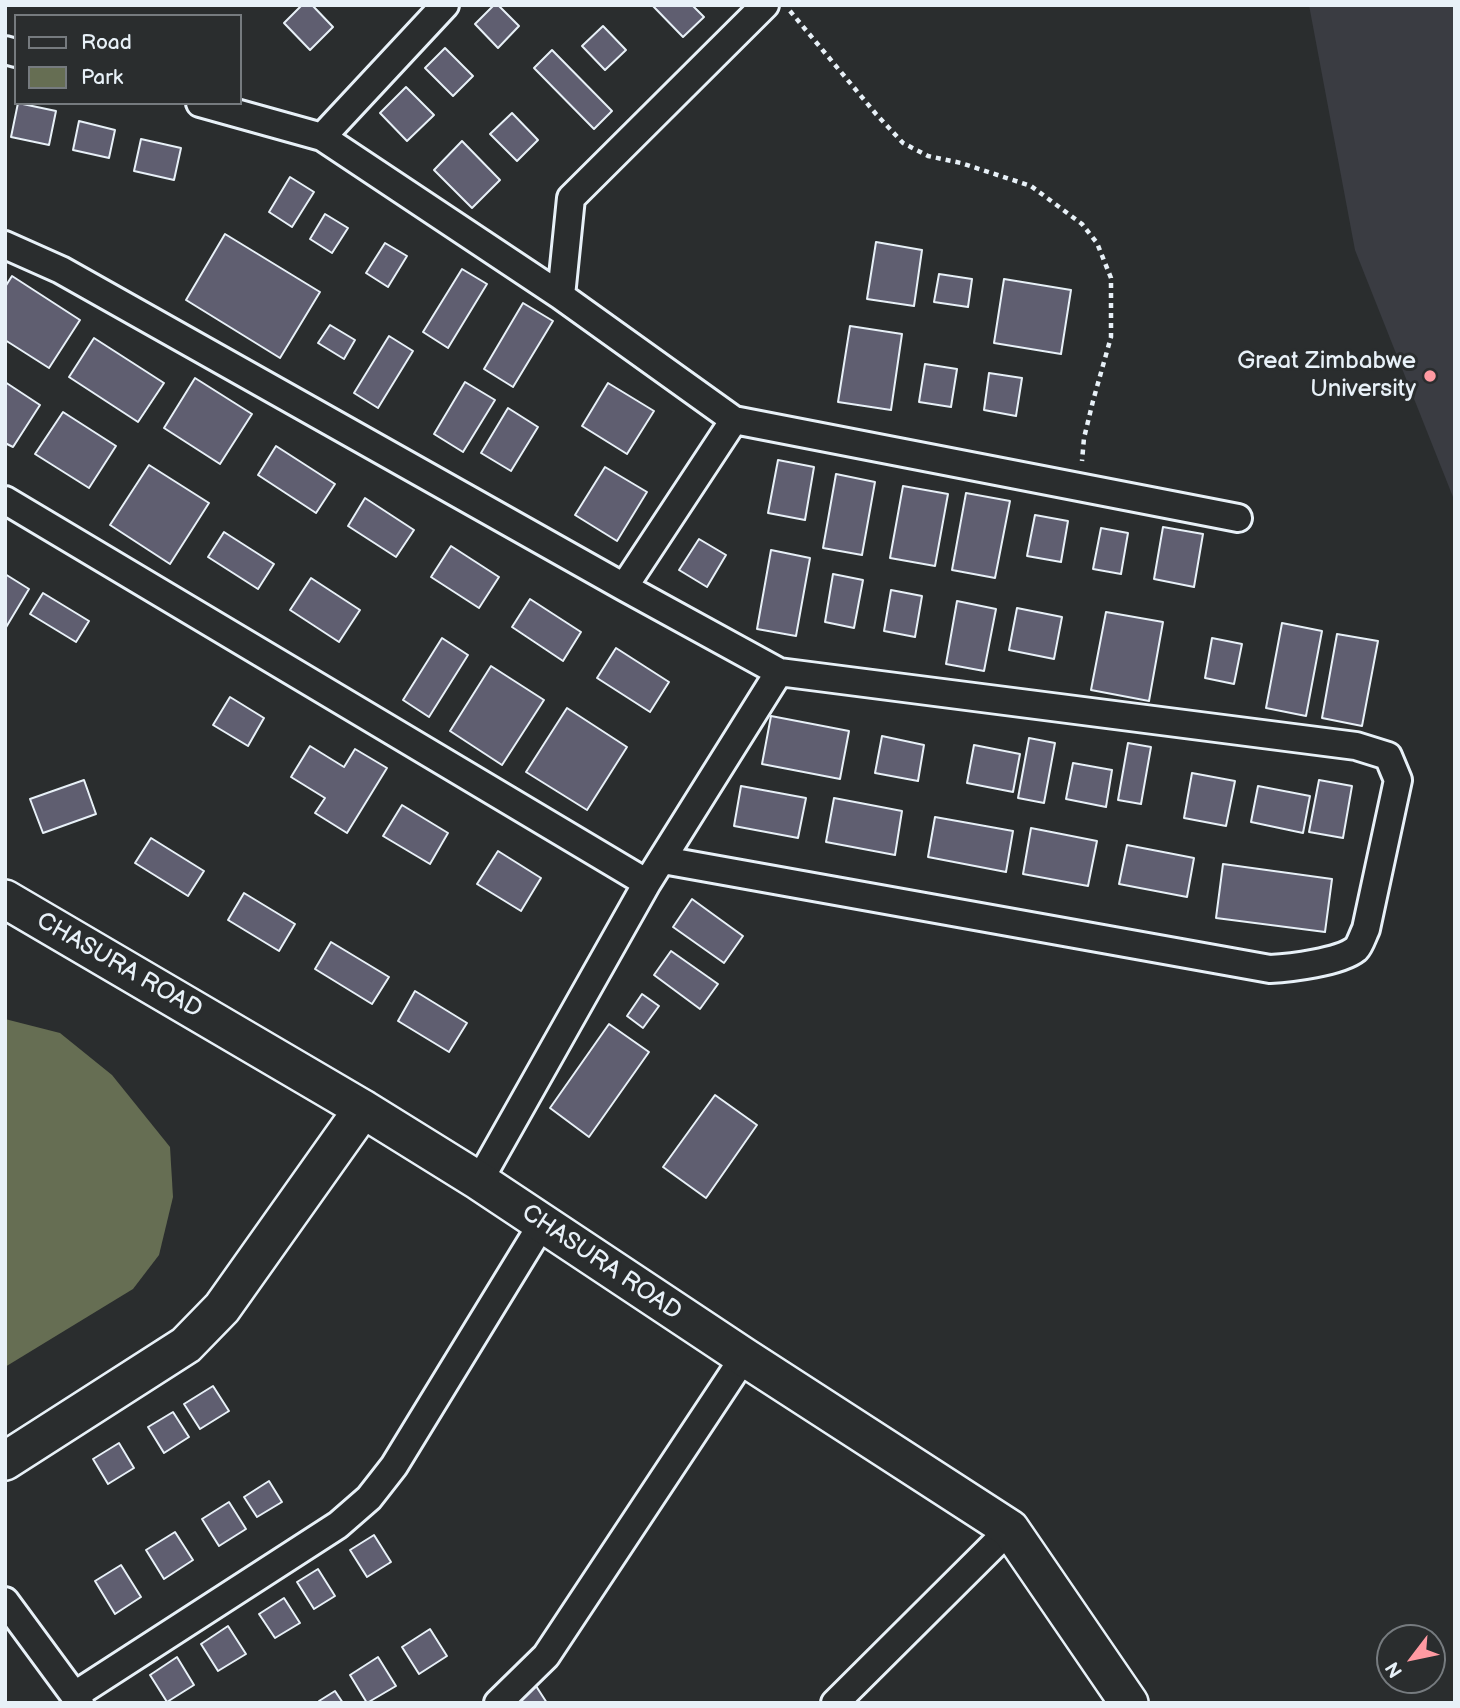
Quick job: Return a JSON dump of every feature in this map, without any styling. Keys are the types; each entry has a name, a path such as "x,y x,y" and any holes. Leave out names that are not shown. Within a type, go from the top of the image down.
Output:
{"street":[{"path":"322,137 445,5"},
{"path":"561,296 571,198 765,5"},
{"path":"207,105 322,137 561,296 734,420 1238,518"},
{"path":"5,245 61,270 779,672 1342,745 1388,756 1398,779 1366,929 1356,948 1335,958 1298,968 1270,969 663,860"},
{"path":"624,587 734,420"},
{"path":"5,500 647,883"},
{"path":"479,1181 647,883 779,672"},
{"name":"CHASURA ROAD","path":"5,899 363,1109 479,1181 1010,1529 1129,1703"},
{"path":"5,1461 186,1345 222,1308 363,1109"},
{"path":"5,1601 77,1699 338,1525 369,1499 401,1455 542,1224"},
{"path":"498,1703 546,1656 744,1357"},
{"path":"835,1703 1010,1529"}],"path":[{"path":"785,5 903,143 928,156 961,163 1031,187 1082,224 1097,243 1111,278 1111,337 1084,438 1079,486"}],"shaded area":[{"name":"Great Zimbabwe University","path":"1309,5 1455,5 1455,502 1355,250"}],"green space":[{"path":"5,1019 60,1033 112,1075 170,1147 173,1197 159,1255 133,1289 5,1367"}],"building":[{"path":"302,5 312,5 333,27 310,50 284,23"},
{"path":"494,5 498,5 519,26 498,48 475,24"},
{"path":"652,5 692,5 704,17 683,37"},
{"path":"603,26 626,50 605,70 582,46"},
{"path":"445,48 473,76 453,96 425,68"},
{"path":"552,50 612,111 594,129 534,68"},
{"path":"406,87 434,115 407,141 380,113"},
{"path":"18,105 56,111 49,145 11,137"},
{"path":"512,113 538,140 517,161 490,134"},
{"path":"79,121 115,130 109,158 73,150"},
{"path":"141,139 181,148 174,180 134,171"},
{"path":"462,141 500,180 472,208 434,170"},
{"path":"290,177 314,192 292,227 269,212"},
{"path":"325,214 348,228 332,253 310,239"},
{"path":"225,234 320,292 280,358 186,300"},
{"path":"876,242 922,250 914,306 867,299"},
{"path":"385,243 407,256 388,287 366,273"},
{"path":"462,269 487,284 448,348 423,332"},
{"path":"939,274 972,279 968,307 934,302"},
{"path":"12,276 80,320 49,368 5,340 5,287"},
{"path":"1004,279 1071,290 1061,354 994,343"},
{"path":"523,303 553,321 513,387 484,369"},
{"path":"330,325 355,340 344,359 318,343"},
{"path":"850,326 902,334 891,410 838,402"},
{"path":"389,336 413,351 378,408 354,393"},
{"path":"94,338 164,383 138,422 69,377"},
{"path":"925,364 957,369 951,407 919,402"},
{"path":"989,373 1022,378 1016,416 984,410"},
{"path":"195,378 252,414 220,464 164,428"},
{"path":"5,382 40,405 13,447 5,443"},
{"path":"465,382 495,400 463,452 434,434"},
{"path":"608,383 654,411 627,454 582,426"},
{"path":"508,408 538,427 511,471 481,453"},
{"path":"63,412 116,446 89,488 35,454"},
{"path":"276,446 335,484 316,513 258,475"},
{"path":"778,460 814,467 805,520 768,513"},
{"path":"149,465 209,503 170,564 110,525"},
{"path":"605,467 647,492 617,541 575,515"},
{"path":"836,474 875,482 862,555 823,548"},
{"path":"903,486 948,494 935,566 890,558"},
{"path":"966,493 1010,501 995,578 952,570"},
{"path":"365,498 414,530 396,557 348,526"},
{"path":"1035,515 1068,521 1061,562 1027,556"},
{"path":"1163,527 1203,534 1194,587 1154,579"},
{"path":"1101,528 1128,533 1121,574 1093,569"},
{"path":"224,532 274,564 258,589 208,557"},
{"path":"699,539 726,555 707,587 679,570"},
{"path":"451,546 499,577 479,608 431,577"},
{"path":"771,550 810,558 796,636 757,629"},
{"path":"5,574 29,589 5,629"},
{"path":"833,574 863,580 854,628 825,622"},
{"path":"311,578 360,610 339,642 290,610"},
{"path":"891,590 922,596 915,637 884,631"},
{"path":"43,593 89,621 76,642 30,614"},
{"path":"530,599 581,632 563,661 512,627"},
{"path":"957,601 996,609 984,671 946,664"},
{"path":"1017,608 1062,617 1054,659 1009,650"},
{"path":"1106,612 1163,622 1149,701 1091,690"},
{"path":"1282,623 1322,631 1306,716 1266,708"},
{"path":"1337,634 1378,641 1362,726 1322,718"},
{"path":"442,638 468,655 429,717 403,700"},
{"path":"1212,638 1242,644 1234,684 1205,678"},
{"path":"616,648 669,682 650,712 597,678"},
{"path":"491,666 544,700 502,765 450,731"},
{"path":"230,697 264,718 248,746 213,725"},
{"path":"567,708 627,747 587,810 526,772"},
{"path":"771,716 849,731 840,779 762,764"},
{"path":"882,736 924,745 918,781 875,773"},
{"path":"1029,738 1055,743 1044,803 1018,798"},
{"path":"1128,743 1151,747 1141,804 1118,800"},
{"path":"974,745 1020,754 1013,792 967,783"},
{"path":"310,746 344,767 355,749 387,768 347,833 315,813 325,798 291,777"},
{"path":"1073,763 1112,770 1106,807 1066,799"},
{"path":"1192,773 1235,781 1226,826 1184,818"},
{"path":"84,780 96,814 43,833 30,799"},
{"path":"1319,780 1352,786 1343,838 1309,832"},
{"path":"741,786 806,798 798,838 734,826"},
{"path":"1258,786 1310,796 1303,833 1251,822"},
{"path":"834,798 902,811 895,855 826,842"},
{"path":"402,805 448,833 430,864 383,836"},
{"path":"935,817 1013,831 1006,872 928,857"},
{"path":"1031,828 1097,841 1088,886 1023,874"},
{"path":"151,838 204,871 188,896 135,863"},
{"path":"1127,845 1194,858 1187,897 1119,884"},
{"path":"498,851 541,878 521,911 477,884"},
{"path":"1223,864 1332,879 1325,932 1216,918"},
{"path":"244,893 295,924 279,951 228,920"},
{"path":"692,899 743,936 724,963 673,927"},
{"path":"331,942 389,977 372,1004 315,969"},
{"path":"671,951 718,984 700,1009 654,975"},
{"path":"415,991 467,1023 449,1052 398,1021"},
{"path":"642,994 659,1006 643,1028 627,1016"},
{"path":"609,1024 649,1052 589,1137 550,1108"},
{"path":"715,1095 757,1125 706,1198 663,1167"},
{"path":"213,1386 229,1411 200,1429 184,1404"},
{"path":"173,1412 189,1437 164,1453 148,1427"},
{"path":"119,1443 134,1468 108,1484 93,1459"},
{"path":"269,1481 282,1502 257,1517 244,1497"},
{"path":"229,1502 246,1529 219,1546 202,1519"},
{"path":"175,1532 193,1560 164,1579 146,1550"},
{"path":"374,1535 391,1562 367,1577 350,1550"},
{"path":"121,1565 141,1597 115,1614 95,1581"},
{"path":"318,1569 335,1596 314,1609 297,1582"},
{"path":"284,1598 300,1623 275,1638 259,1614"},
{"path":"228,1626 246,1654 218,1671 201,1644"},
{"path":"430,1629 447,1656 419,1674 402,1647"},
{"path":"177,1657 194,1685 167,1702 150,1675"},
{"path":"378,1657 396,1686 367,1703 350,1675"},
{"path":"536,1686 547,1703 510,1703"},
{"path":"335,1691 343,1703 320,1703 319,1701"}],"place":[{"name":"Great Zimbabwe University","path":"1430,376"}]}
